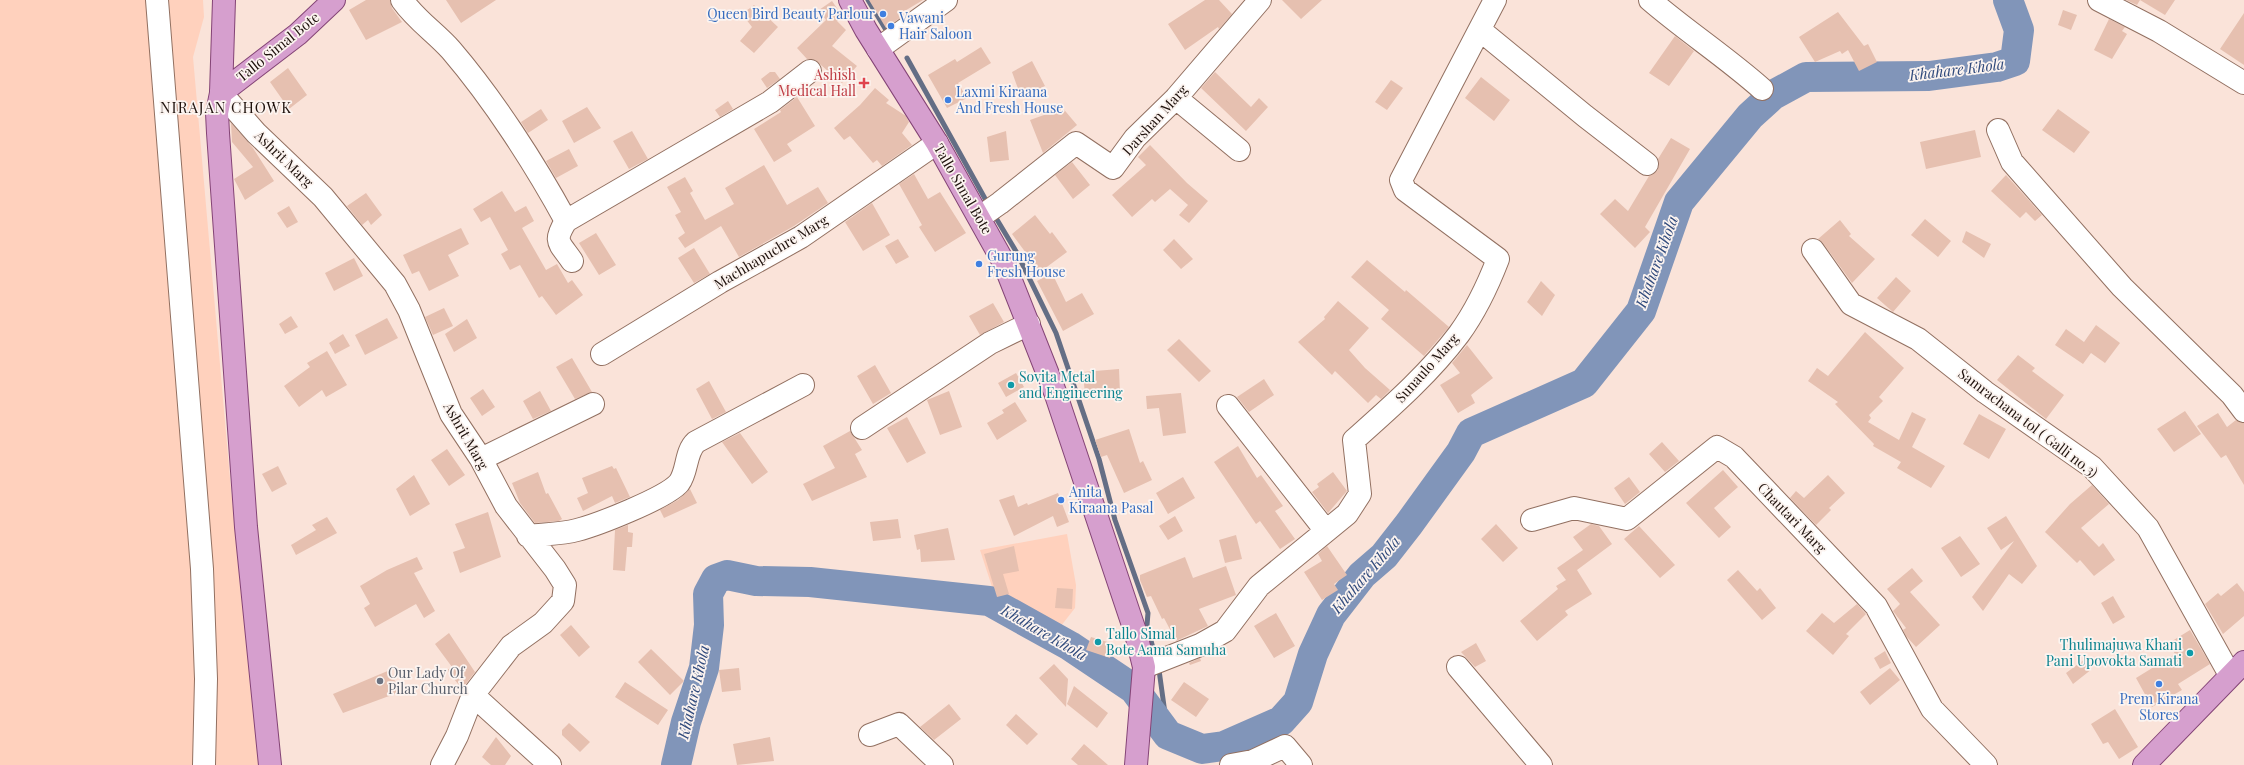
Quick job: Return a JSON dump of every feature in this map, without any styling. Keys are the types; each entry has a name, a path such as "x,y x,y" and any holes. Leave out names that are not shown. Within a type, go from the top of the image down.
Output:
{"main road":[{"path":"224,0 221,93 217,113 246,519 270,765"},
{"name":"Tallo Simal Bote","path":"221,93 298,34 334,0"},
{"name":"Tallo Simal Bote","path":"850,0 980,217 1004,263 1055,392 1136,634 1143,676 1136,762"},
{"path":"2144,765 2237,669"}],"street":[{"path":"157,0 202,569 206,679 204,765"},
{"path":"402,0 421,24 450,49 481,89 545,182 566,221"},
{"path":"878,49 946,0"},
{"name":"Darshan Marg","path":"980,217 1076,143 1113,168 1135,138 1176,98 1260,0"},
{"name":"Sunaulo Marg","path":"1143,676 1225,631 1259,586 1347,514 1360,494 1354,440 1394,405 1441,356 1460,333 1487,287 1498,259 1405,190 1401,180 1495,0"},
{"path":"1650,0 1676,22 1731,62 1762,89"},
{"path":"2099,0 2159,31 2244,83"},
{"path":"1480,30 1647,164"},
{"path":"572,261 558,241 558,234 566,221 770,102 810,71"},
{"name":"Ashrit Marg","path":"221,93 256,133 323,197 395,284 409,310 451,414 480,459 506,506 555,569 565,585 563,601 542,623 511,646 473,695 457,736 442,765"},
{"path":"1176,98 1239,150"},
{"path":"1998,130 2012,162 2017,168 2122,287 2232,395 2244,411"},
{"name":"Machhapuchre Marg","path":"602,354 720,282 801,237 937,143"},
{"name":"Samrachana tol ( Galli no.3)","path":"1812,250 1851,304 1918,339 1985,392 2092,467 2148,528 2237,669"},
{"path":"862,428 990,343 1029,324"},
{"path":"528,536 577,530 638,507 671,489 679,483 691,446 696,442 803,385"},
{"path":"480,459 593,404"},
{"path":"1228,406 1326,531"},
{"name":"Chautari Marg","path":"1532,520 1574,508 1627,518 1717,447 1734,457 1876,606 1932,709 1986,765"},
{"path":"1458,667 1541,765"},
{"path":"473,695 550,765"},
{"path":"870,735 899,724 942,765"},
{"path":"1231,765 1253,761 1285,746 1301,765"}],"shaded area":[{"path":"0,0 203,0 204,17 193,57 231,490 254,690 260,765 0,765"},
{"path":"1067,534 1076,585 1075,608 1057,631 996,599 980,550"}],"building":[{"path":"366,0 390,0 392,8 402,22 366,40 349,10"},
{"path":"446,0 496,0 461,23"},
{"path":"869,0 923,0 903,12 904,15 886,28"},
{"path":"1205,0 1219,0 1232,14 1219,29 1218,27 1185,50 1168,24"},
{"path":"1282,0 1322,0 1301,19"},
{"path":"2126,0 2140,0 2137,5"},
{"path":"2140,0 2175,0 2165,15"},
{"path":"832,1 843,17 837,21 846,30 832,46 857,66 842,83 815,60 807,59 797,48 826,20 819,10"},
{"path":"754,5 778,27 754,53 740,41 752,27 742,14"},
{"path":"2063,10 2077,15 2071,30 2058,25"},
{"path":"1838,12 1864,46 1868,44 1877,62 1859,71 1848,50 1842,54 1840,51 1815,62 1799,37"},
{"path":"2244,13 2244,65 2220,49"},
{"path":"2109,19 2125,27 2122,31 2127,34 2112,59 2094,50"},
{"path":"1675,36 1694,51 1669,86 1649,73"},
{"path":"981,47 991,63 958,83 967,98 947,108 928,75 955,59 957,62"},
{"path":"1032,61 1045,86 1021,97 1012,72"},
{"path":"288,68 307,95 289,109 270,82"},
{"path":"770,72 775,72 780,79 767,88 761,79"},
{"path":"1215,72 1251,107 1259,98 1268,107 1246,131 1201,88"},
{"path":"1481,77 1510,100 1494,121 1465,98"},
{"path":"1391,80 1403,88 1387,110 1375,102"},
{"path":"875,88 889,100 886,103 906,116 909,122 902,133 912,145 882,166 877,160 873,163 850,136 844,140 834,128 860,105"},
{"path":"797,97 815,126 787,144 792,151 774,162 754,129 781,112 780,110"},
{"path":"728,101 733,109 720,117 715,110"},
{"path":"1055,106 1061,106 1077,125 1043,153 1030,120 1044,115"},
{"path":"587,107 601,128 574,143 562,121"},
{"path":"541,109 548,120 528,133 521,122"},
{"path":"2058,109 2090,132 2074,153 2042,130"},
{"path":"231,123 253,148 274,181 245,200 234,179 253,167 232,142"},
{"path":"1975,130 1981,157 1926,169 1920,142"},
{"path":"632,131 648,159 629,169 613,141"},
{"path":"1006,131 1009,160 990,162 987,137"},
{"path":"1671,138 1690,149 1645,227 1650,232 1635,248 1600,214 1615,199 1628,211 1649,176 1657,171 1659,165 1658,159"},
{"path":"1150,145 1187,183 1208,201 1189,223 1179,215 1188,205 1170,189 1155,202 1152,199 1132,217 1112,195 1146,165 1138,157"},
{"path":"569,149 578,166 556,178 546,161"},
{"path":"1072,162 1090,185 1073,199 1055,175"},
{"path":"764,165 787,205 818,187 828,203 794,226 739,257 721,226 685,248 678,238 685,233 675,215 681,212 667,187 685,177 693,191 690,193 705,220 734,204 725,188"},
{"path":"914,174 928,199 940,192 966,233 935,252 919,227 922,225 899,184"},
{"path":"2006,175 2042,215 2035,221 2026,212 2020,218 1991,191"},
{"path":"502,191 515,212 526,206 534,221 522,228 546,270 557,264 568,283 572,280 583,295 556,315 542,296 539,298 520,265 510,270 501,254 508,250 490,217 481,222 473,209"},
{"path":"366,193 382,215 371,225 368,220 362,225 347,206"},
{"path":"872,203 890,235 863,251 845,222"},
{"path":"289,206 298,222 287,228 277,213"},
{"path":"1035,215 1050,234 1052,232 1067,252 1040,272 1012,234"},
{"path":"1925,219 1951,241 1938,257 1911,235"},
{"path":"1840,220 1851,234 1849,236 1875,259 1852,283 1823,243 1818,239"},
{"path":"461,228 469,244 448,255 459,276 429,291 419,271 412,274 403,255"},
{"path":"1966,231 1991,244 1984,258 1962,242"},
{"path":"596,233 616,265 599,275 579,243"},
{"path":"898,239 909,257 896,264 885,246"},
{"path":"1174,239 1193,259 1181,269 1163,250"},
{"path":"694,248 710,274 694,283 678,258"},
{"path":"354,258 363,276 334,291 325,273"},
{"path":"1367,260 1405,292 1406,290 1449,327 1424,356 1381,319 1389,310 1351,277"},
{"path":"1052,273 1066,302 1082,293 1094,314 1063,331 1037,281"},
{"path":"1896,277 1911,291 1893,312 1877,298"},
{"path":"1541,281 1555,295 1542,316 1527,302"},
{"path":"1338,301 1369,328 1349,350 1365,368 1390,390 1381,399 1376,395 1368,403 1335,371 1332,375 1298,342 1325,319 1324,317"},
{"path":"993,303 1004,322 980,335 969,316"},
{"path":"444,308 453,326 433,335 425,317"},
{"path":"291,316 298,327 285,334 279,324"},
{"path":"387,318 398,338 365,355 355,335"},
{"path":"467,319 477,338 454,352 445,334"},
{"path":"2096,325 2120,343 2105,363 2091,353 2083,364 2055,345 2066,329 2084,342"},
{"path":"1865,332 1904,368 1879,397 1883,401 1869,415 1871,418 1868,422 1899,440 1912,412 1926,419 1912,447 1945,466 1931,488 1897,468 1901,462 1873,446 1874,444 1835,404 1838,402 1808,381 1817,368 1828,376"},
{"path":"343,334 350,346 335,354 329,343"},
{"path":"1179,339 1211,371 1199,382 1167,350"},
{"path":"1467,345 1493,378 1471,395 1475,403 1458,413 1440,385 1460,373 1452,363"},
{"path":"327,351 347,385 326,397 322,390 299,407 284,386 310,367 307,363"},
{"path":"2018,355 2035,368 2032,371 2064,395 2046,419 1997,380"},
{"path":"572,358 592,392 575,399 556,367"},
{"path":"875,365 891,393 873,404 857,376"},
{"path":"1119,369 1120,393 1085,395 1083,372"},
{"name":"Sovita Metal and Engineering","path":"1016,373 1024,387 1006,397 998,383"},
{"path":"1264,379 1274,395 1249,412 1237,397"},
{"path":"709,381 726,412 712,419 696,389"},
{"path":"483,389 495,407 482,416 470,398"},
{"path":"540,391 551,411 533,419 523,401"},
{"path":"949,391 962,427 940,435 927,400"},
{"path":"1181,393 1186,433 1163,436 1159,408 1147,409 1146,396"},
{"path":"1015,402 1027,421 997,440 987,423 1004,413 1002,410"},
{"path":"2185,411 2201,434 2174,452 2157,429"},
{"path":"2218,413 2227,427 2236,420 2244,423 2244,485 2226,455 2221,458 2197,426"},
{"path":"1979,414 2006,429 1989,459 1963,444"},
{"path":"907,417 926,453 907,463 887,428"},
{"path":"1129,429 1140,463 1143,461 1152,480 1124,493 1107,455 1101,457 1095,440"},
{"path":"850,431 862,450 855,454 867,477 812,501 803,484 835,468 823,446"},
{"path":"740,433 768,472 752,484 722,442"},
{"path":"1662,442 1679,461 1665,472 1649,454"},
{"path":"1238,446 1257,478 1261,475 1283,506 1275,511 1295,539 1280,549 1260,521 1256,524 1214,462"},
{"path":"447,449 465,475 449,486 431,460"},
{"path":"278,466 287,484 272,492 262,474"},
{"path":"612,466 614,469 616,468 630,497 615,503 612,496 583,511 577,498 588,493 582,478"},
{"path":"1723,470 1738,487 1714,508 1731,527 1719,538 1686,503"},
{"path":"538,472 546,494 548,493 562,519 559,521 535,523 520,503 512,483"},
{"path":"1333,472 1347,491 1328,513 1312,492 1319,487 1317,484"},
{"path":"414,475 430,504 410,516 396,489"},
{"path":"1828,475 1845,493 1829,508 1831,510 1816,525 1790,498 1796,491 1804,498"},
{"path":"1183,477 1195,498 1168,514 1156,493"},
{"path":"1629,477 1640,492 1625,504 1614,488"},
{"path":"2092,485 2109,504 2081,528 2099,547 2103,543 2115,560 2094,576 2080,560 2077,563 2045,532 2070,504"},
{"path":"690,489 697,503 664,518 660,510 678,500"},
{"path":"1058,493 1069,522 1057,527 1053,516 1014,536 999,500 1014,495 1018,507 1027,503 1028,505"},
{"path":"488,512 501,557 460,573 453,552 465,548 455,524"},
{"path":"1175,516 1183,531 1168,540 1159,526"},
{"path":"2006,516 2037,566 2022,584 2009,574 1983,611 1972,597 2014,541 2001,550 1987,528"},
{"path":"327,517 337,533 296,555 291,545 316,530 312,525"},
{"path":"898,519 901,538 873,541 870,522"},
{"path":"1496,524 1518,548 1503,562 1481,539"},
{"path":"1591,524 1599,526 1612,544 1577,570 1592,594 1565,611 1568,615 1537,641 1520,621 1558,589 1556,586 1566,580 1557,568 1583,550 1573,537"},
{"path":"628,525 628,532 633,533 632,547 627,547 625,571 613,570 615,530"},
{"path":"1639,526 1675,565 1660,578 1624,539"},
{"path":"948,528 955,560 921,562 920,549 917,550 914,535"},
{"path":"1236,535 1242,559 1225,563 1219,540"},
{"path":"1960,536 1980,564 1961,577 1941,548"},
{"path":"1014,546 1019,571 1003,574 1009,594 997,597 984,554"},
{"path":"1327,546 1347,575 1334,584 1338,590 1322,600 1304,572 1322,561 1318,554"},
{"path":"417,557 423,569 414,573 435,611 424,618 416,604 375,627 364,608 370,604 360,586 387,570"},
{"path":"1185,557 1193,578 1226,566 1236,595 1199,609 1208,626 1176,641 1164,618 1162,619 1151,596 1147,597 1140,580 1140,575"},
{"path":"1912,568 1923,581 1910,592 1940,625 1916,647 1906,636 1903,630 1906,628 1893,611 1900,604 1887,589"},
{"path":"1738,570 1757,591 1760,588 1776,608 1762,620 1727,580"},
{"path":"2237,583 2244,592 2244,616 2223,634 2205,604 2218,593 2221,596"},
{"path":"1057,588 1073,589 1072,609 1055,608"},
{"path":"2113,596 2125,617 2113,624 2101,603"},
{"path":"1857,604 1866,614 1846,634 1849,636 1833,655 1806,631 1822,613 1834,623"},
{"path":"1276,613 1295,646 1274,658 1254,626"},
{"path":"571,625 590,647 579,657 560,635"},
{"path":"2190,630 2210,664 2178,684 2182,690 2152,707 2136,678 2175,654 2169,643"},
{"path":"449,633 475,672 462,689 447,670 452,667 435,644"},
{"name":"Tallo Simal Bote Aama Samuha","path":"1091,637 1114,644 1110,658 1086,650"},
{"path":"1476,643 1486,661 1475,667 1461,652"},
{"path":"651,649 684,681 670,695 638,662"},
{"path":"1885,651 1891,663 1880,669 1874,658"},
{"path":"1200,658 1201,661 1190,665 1189,663"},
{"path":"2085,659 2092,669 2073,684 2066,673"},
{"path":"1054,664 1068,679 1066,707 1039,678"},
{"path":"739,668 741,690 722,692 719,670"},
{"path":"1890,668 1900,680 1870,705 1860,692"},
{"name":"Our Lady Of Pilar Church","path":"390,670 400,692 343,713 333,694"},
{"path":"625,682 668,710 658,725 615,697"},
{"path":"1184,682 1209,699 1196,717 1171,700"},
{"path":"1074,686 1108,713 1097,728 1067,704"},
{"path":"949,704 961,719 934,740 920,727"},
{"path":"2115,709 2138,747 2119,759 2108,742 2103,744 2091,724"},
{"path":"1016,714 1038,734 1027,745 1006,725"},
{"path":"569,723 590,742 580,752 562,735 562,730"},
{"path":"496,737 511,756 505,765 491,765 482,757"},
{"path":"770,737 774,761 737,765 733,744"},
{"path":"1084,744 1108,765 1078,765 1071,759"}],"waterway":[{"path":"868,0 886,30"},
{"name":"Khahare Khola","path":"676,765 686,722 704,668 709,625 708,594 716,579 727,575 756,581 810,582 989,601 1070,646 1134,689 1168,735 1202,749 1224,746 1281,721 1298,702 1313,654 1331,615 1362,575 1384,556 1409,524 1461,452 1471,433 1584,383 1641,311 1679,202 1750,116 1773,95 1806,77 1929,76 1997,67 2015,61 2019,30 2008,0"},
{"path":"907,58 988,204"},
{"path":"996,218 1017,253 1056,333 1099,459 1115,520 1148,613 1147,625 1155,656"},
{"path":"1159,670 1168,735"}],"place":[{"name":"Queen Bird Beauty Parlour","path":"883,14"},
{"name":"Vawani Hair Saloon","path":"891,26"},
{"name":"Ashish Medical Hall","path":"864,83"},
{"name":"Laxmi Kiraana And Fresh House","path":"948,100"},
{"name":"Gurung Fresh House","path":"979,264"},
{"name":"Sovita Metal and Engineering","path":"1011,385"},
{"name":"Anita Kiraana Pasal","path":"1061,500"},
{"name":"Tallo Simal Bote Aama Samuha","path":"1098,642"},
{"name":"Thulimajuwa Khani Pani Upovokta Samati","path":"2190,653"},
{"name":"Our Lady Of Pilar Church","path":"380,681"},
{"name":"Prem Kirana Stores","path":"2159,684"}],"district":[{"name":"NIRAJAN CHOWK","path":"226,108"}]}
